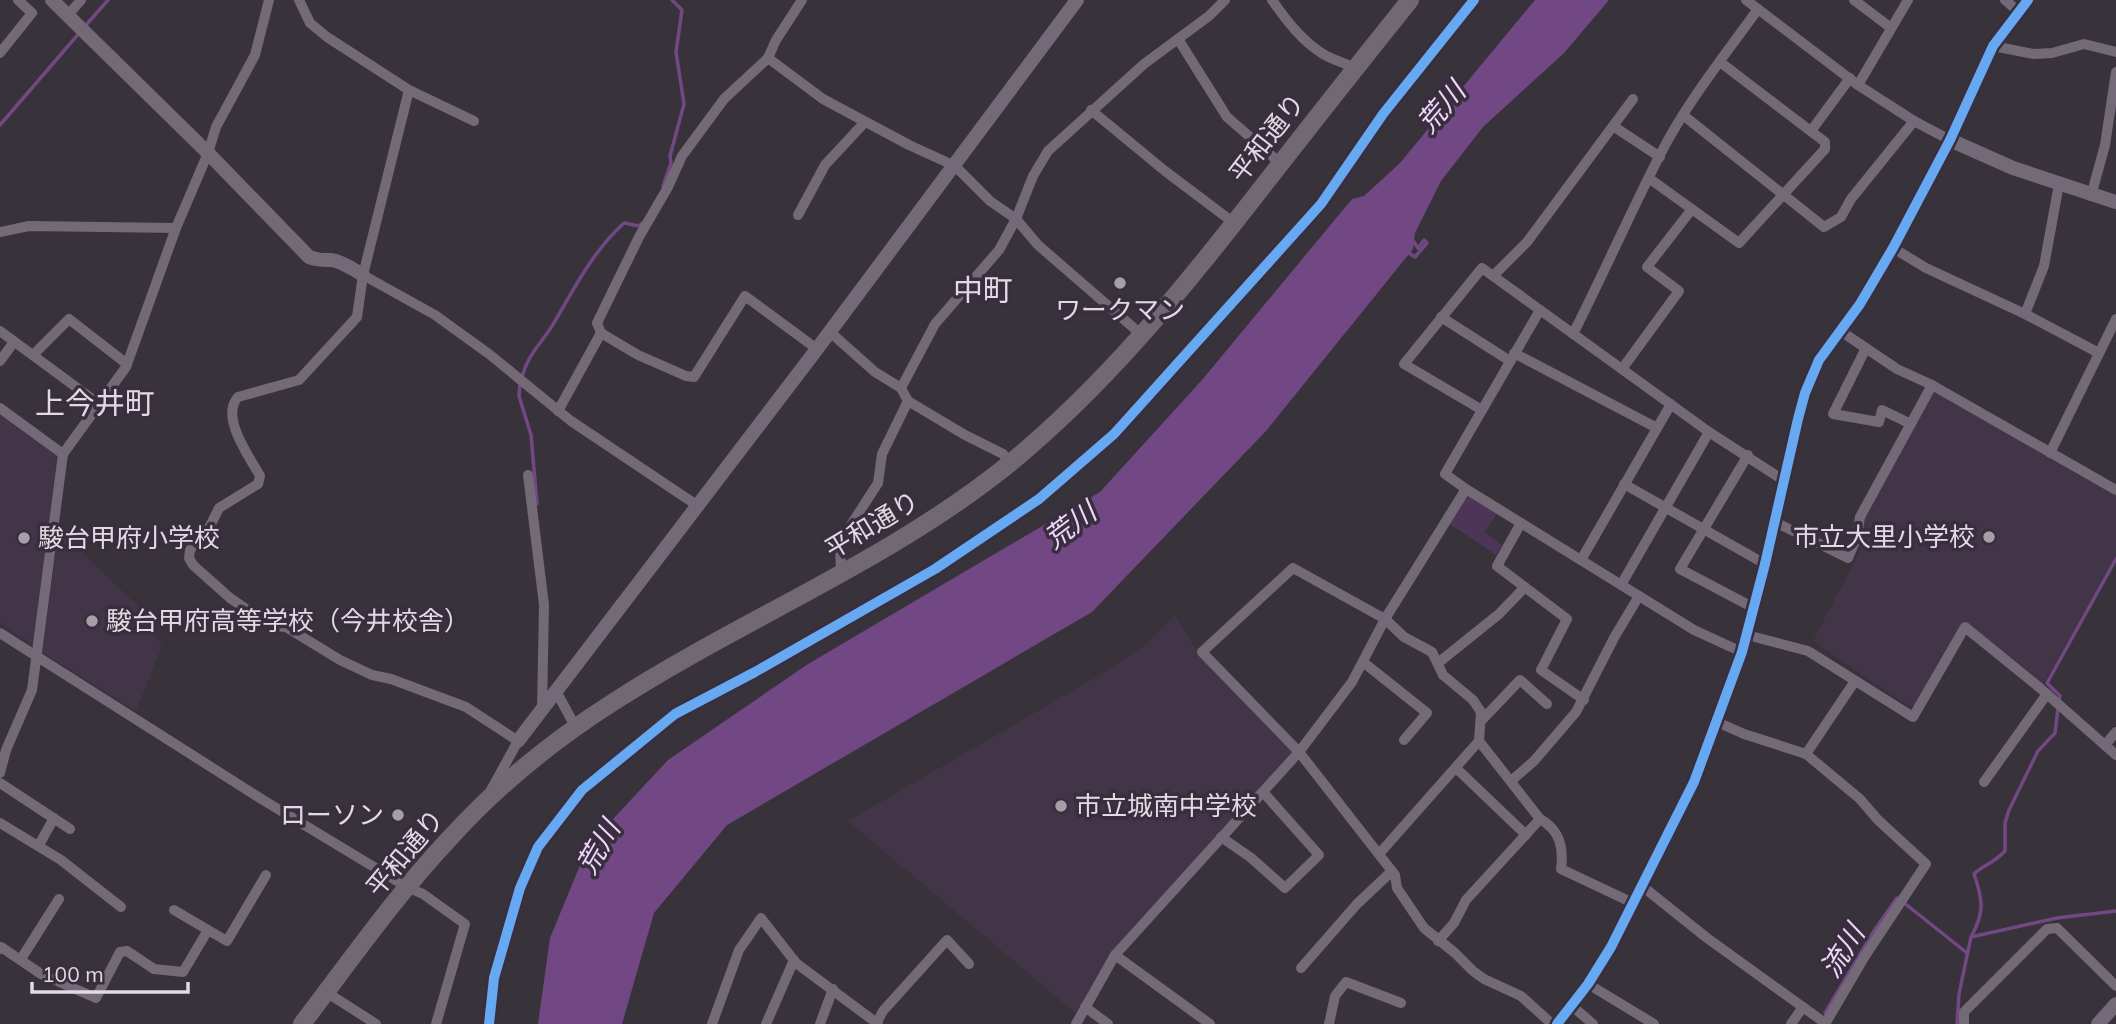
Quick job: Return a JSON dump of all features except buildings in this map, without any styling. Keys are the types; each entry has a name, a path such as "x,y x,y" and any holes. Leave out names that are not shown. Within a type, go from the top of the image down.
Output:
{"highway":[{"name":"平和通り","path":"302,1024 407,887 449,839 485,802 534,759 644,682 925,525 1010,463 1097,383 1143,336 1410,0"}],"street":[{"path":"0,53 32,13 18,0"},
{"path":"52,0 94,39 309,257 321,262 332,260 342,263 435,315 489,354 558,411 698,506"},
{"path":"72,20 81,0"},
{"path":"0,773 6,750 32,690 63,454 127,364 216,127 255,55 268,0"},
{"path":"299,0 310,23 327,37 409,90 474,121"},
{"path":"802,0 776,40 768,58 724,99 682,156 668,187 610,292 597,323 601,333 638,355 694,377 745,296 817,349"},
{"path":"485,802 518,741 817,349 1077,0"},
{"path":"901,388 935,324 999,250 1016,219 1033,176 1048,151 1144,64 1209,16 1225,0"},
{"path":"1272,0 1284,18 1324,55 1355,68"},
{"path":"1746,0 1854,82 1914,121 2013,168 2091,196 2116,202"},
{"path":"1854,0 1891,28"},
{"path":"1811,131 1854,82 1908,0"},
{"path":"1379,854 1479,741 1481,712 1474,701 1443,675 1432,652 1404,638 1385,619 1293,568 1202,652 1299,752 1392,872 1397,888 1424,928 1484,979 1521,996 1555,1024 1588,984 1633,904 1694,782 1747,635 1805,393 1819,360 1860,304 1893,248 1950,140 1993,46 2023,6 2005,0"},
{"path":"1573,334 1613,248 1683,115 1758,9"},
{"path":"1178,39 1227,117 1281,164"},
{"path":"1993,46 2034,54 2052,53 2084,44 2116,52"},
{"path":"768,58 806,88 865,122 954,166 990,201 1016,219 1038,245 1143,336"},
{"path":"1650,179 1739,243 1825,149 1825,142 1720,62"},
{"path":"2091,196 2105,145 2116,72"},
{"path":"409,90 363,275 357,317 299,380 238,397 234,401 231,422 260,476 258,484 219,508 210,526 190,550 189,558 193,565 230,598 271,626 286,627 372,675 391,679 466,707 518,741"},
{"path":"1493,276 1527,242 1633,99"},
{"path":"1091,110 1234,223"},
{"path":"1683,115 1824,227 1841,217 1851,199 1914,121"},
{"path":"798,215 825,166 865,122"},
{"path":"1613,125 1660,157"},
{"path":"2025,314 2044,266 2059,184"},
{"path":"1622,369 1679,291 1647,267 1692,209"},
{"path":"0,232 29,226 176,228"},
{"path":"1893,248 1926,268 2025,314 2099,353"},
{"path":"1482,410 1404,364 1482,268 1709,432 1783,480"},
{"path":"1540,310 1445,474 1694,630 1742,652"},
{"path":"1441,317 1512,357 1657,428"},
{"path":"2050,453 2116,318"},
{"path":"33,355 69,319 127,364"},
{"path":"1839,330 1897,369 1932,385 2116,489"},
{"path":"0,331 99,404"},
{"path":"830,331 875,372 901,388 908,401 1003,454 1010,463"},
{"path":"558,411 601,333"},
{"path":"0,361 15,342"},
{"path":"1866,348 1833,414 1879,422 1882,410 1911,424"},
{"path":"1775,522 1848,558 1857,537 1860,517 1932,385"},
{"path":"841,574 840,542 878,483 883,454 908,401"},
{"path":"1580,560 1671,404"},
{"path":"0,408 63,454"},
{"path":"1621,585 1709,432"},
{"path":"1748,455 1680,569 1754,608"},
{"path":"528,475 544,605 542,710"},
{"path":"1624,484 1765,564"},
{"path":"1076,1024 1115,955 1299,752 1352,681 1385,619 1466,489"},
{"path":"1521,523 1497,566 1567,619 1541,670 1584,700"},
{"path":"1438,663 1499,614 1525,587"},
{"path":"1511,781 1534,761 1576,712 1615,636 1639,597"},
{"path":"1747,635 1808,652 1913,717 1965,627 2116,755"},
{"path":"0,633 263,800 423,894 465,924 436,1024"},
{"path":"1363,662 1427,713 1404,740"},
{"path":"1480,721 1520,680 1547,704"},
{"path":"1806,754 1855,681"},
{"path":"556,691 576,728"},
{"path":"1984,782 2053,699"},
{"path":"1642,886 1707,938 1825,1023 1865,956 1926,864 1878,820 1860,799 1806,754 1744,734 1717,722"},
{"path":"2105,745 2116,732"},
{"path":"1479,741 1540,819 1550,824 1563,846 1561,869 1633,904"},
{"path":"1456,768 1526,835"},
{"path":"0,783 70,829"},
{"path":"1222,836 1286,888 1319,855 1263,792"},
{"path":"39,845 54,818"},
{"path":"1438,941 1454,923 1466,900 1540,819"},
{"path":"0,823 39,845 121,907"},
{"path":"1301,968 1357,904 1392,872"},
{"path":"174,910 227,941 266,875"},
{"path":"21,959 59,899"},
{"path":"712,1024 739,950 761,918 794,960 877,1024 883,1011 947,940 969,964"},
{"path":"1964,1024 1964,1012 2047,929 2057,928 2116,986"},
{"path":"0,948 41,974 96,998 120,953 127,951 154,969 183,972 208,930"},
{"path":"1115,955 1210,1024"},
{"path":"766,1024 794,960"},
{"path":"1329,1024 1335,996 1346,982 1401,1003"},
{"path":"1588,984 1654,1024"},
{"path":"820,1024 833,989"},
{"path":"326,992 376,1024"},
{"path":"2098,1024 2116,1004"},
{"path":"1572,1006 1593,1024"},
{"path":"1085,1007 1108,1024"},
{"path":"1791,1024 1803,1007"}],"shaded area":[{"name":"市立大里小学校","path":"1933,391 2116,490 2116,559 2043,684 1963,621 1914,705 1908,706 1813,641 1861,549 1862,524"},
{"name":"駿台甲府小学校","path":"0,412 57,453 35,646 0,623"},
{"path":"1470,492 1499,510 1485,532 1502,545 1496,555 1450,524"},
{"path":"59,531 137,605 143,621 162,646 136,711 42,652"},
{"name":"市立城南中学校","path":"1175,615 1196,650 1299,752 1115,954 1080,1017 848,821 1098,676 1148,643"}],"water":[{"name":"荒川","path":"1535,0 1609,0 1564,53 1483,127 1441,181 1415,233 1413,249 1266,431 1092,612 727,825 654,913 622,1024 538,1024 550,938 588,846 668,760 808,664 1100,492 1202,380 1352,199 1364,196 1400,163"}],"waterway":[{"path":"86,25 108,0"},
{"path":"663,186 684,104 676,52 682,10 672,0"},
{"path":"0,125 81,31"},
{"path":"522,377 532,354 603,245 624,223 639,226 642,223"},
{"path":"1409,253 1415,257 1427,243 1424,240 1418,248 1414,242"},
{"path":"520,384 519,396 531,435 537,504"},
{"name":"流川","path":"2059,700 2060,696 2047,683 2116,559"},
{"path":"1971,937 1979,920 1981,906 1974,874 2005,851 2005,823 2009,810 2038,751 2055,733 2058,708"},
{"name":"流川","path":"1825,1013 1897,898"},
{"path":"1903,902 1967,953"},
{"path":"1957,1024 1959,994 1971,937 2057,918 2116,911"}],"cycle path":[{"path":"489,1024 494,978 520,888 538,847 582,790 675,714 755,672 935,569 1039,499 1114,434 1321,204 1383,114 1474,0"},
{"path":"1557,1024 1588,984 1611,947 1694,782 1742,652 1798,419 1805,393 1819,360 1860,304 1893,248 1950,140 1993,46 2028,0"}],"place":[{"name":"ワークマン","path":"1120,283"},
{"name":"市立大里小学校","path":"1989,537"},
{"name":"駿台甲府小学校","path":"24,538"},
{"name":"駿台甲府高等学校（今井校舎）","path":"92,621"},
{"name":"市立城南中学校","path":"1061,806"},
{"name":"ローソン","path":"398,815"}],"district":[{"name":"中町","path":"983,291"},
{"name":"上今井町","path":"95,404"}]}
